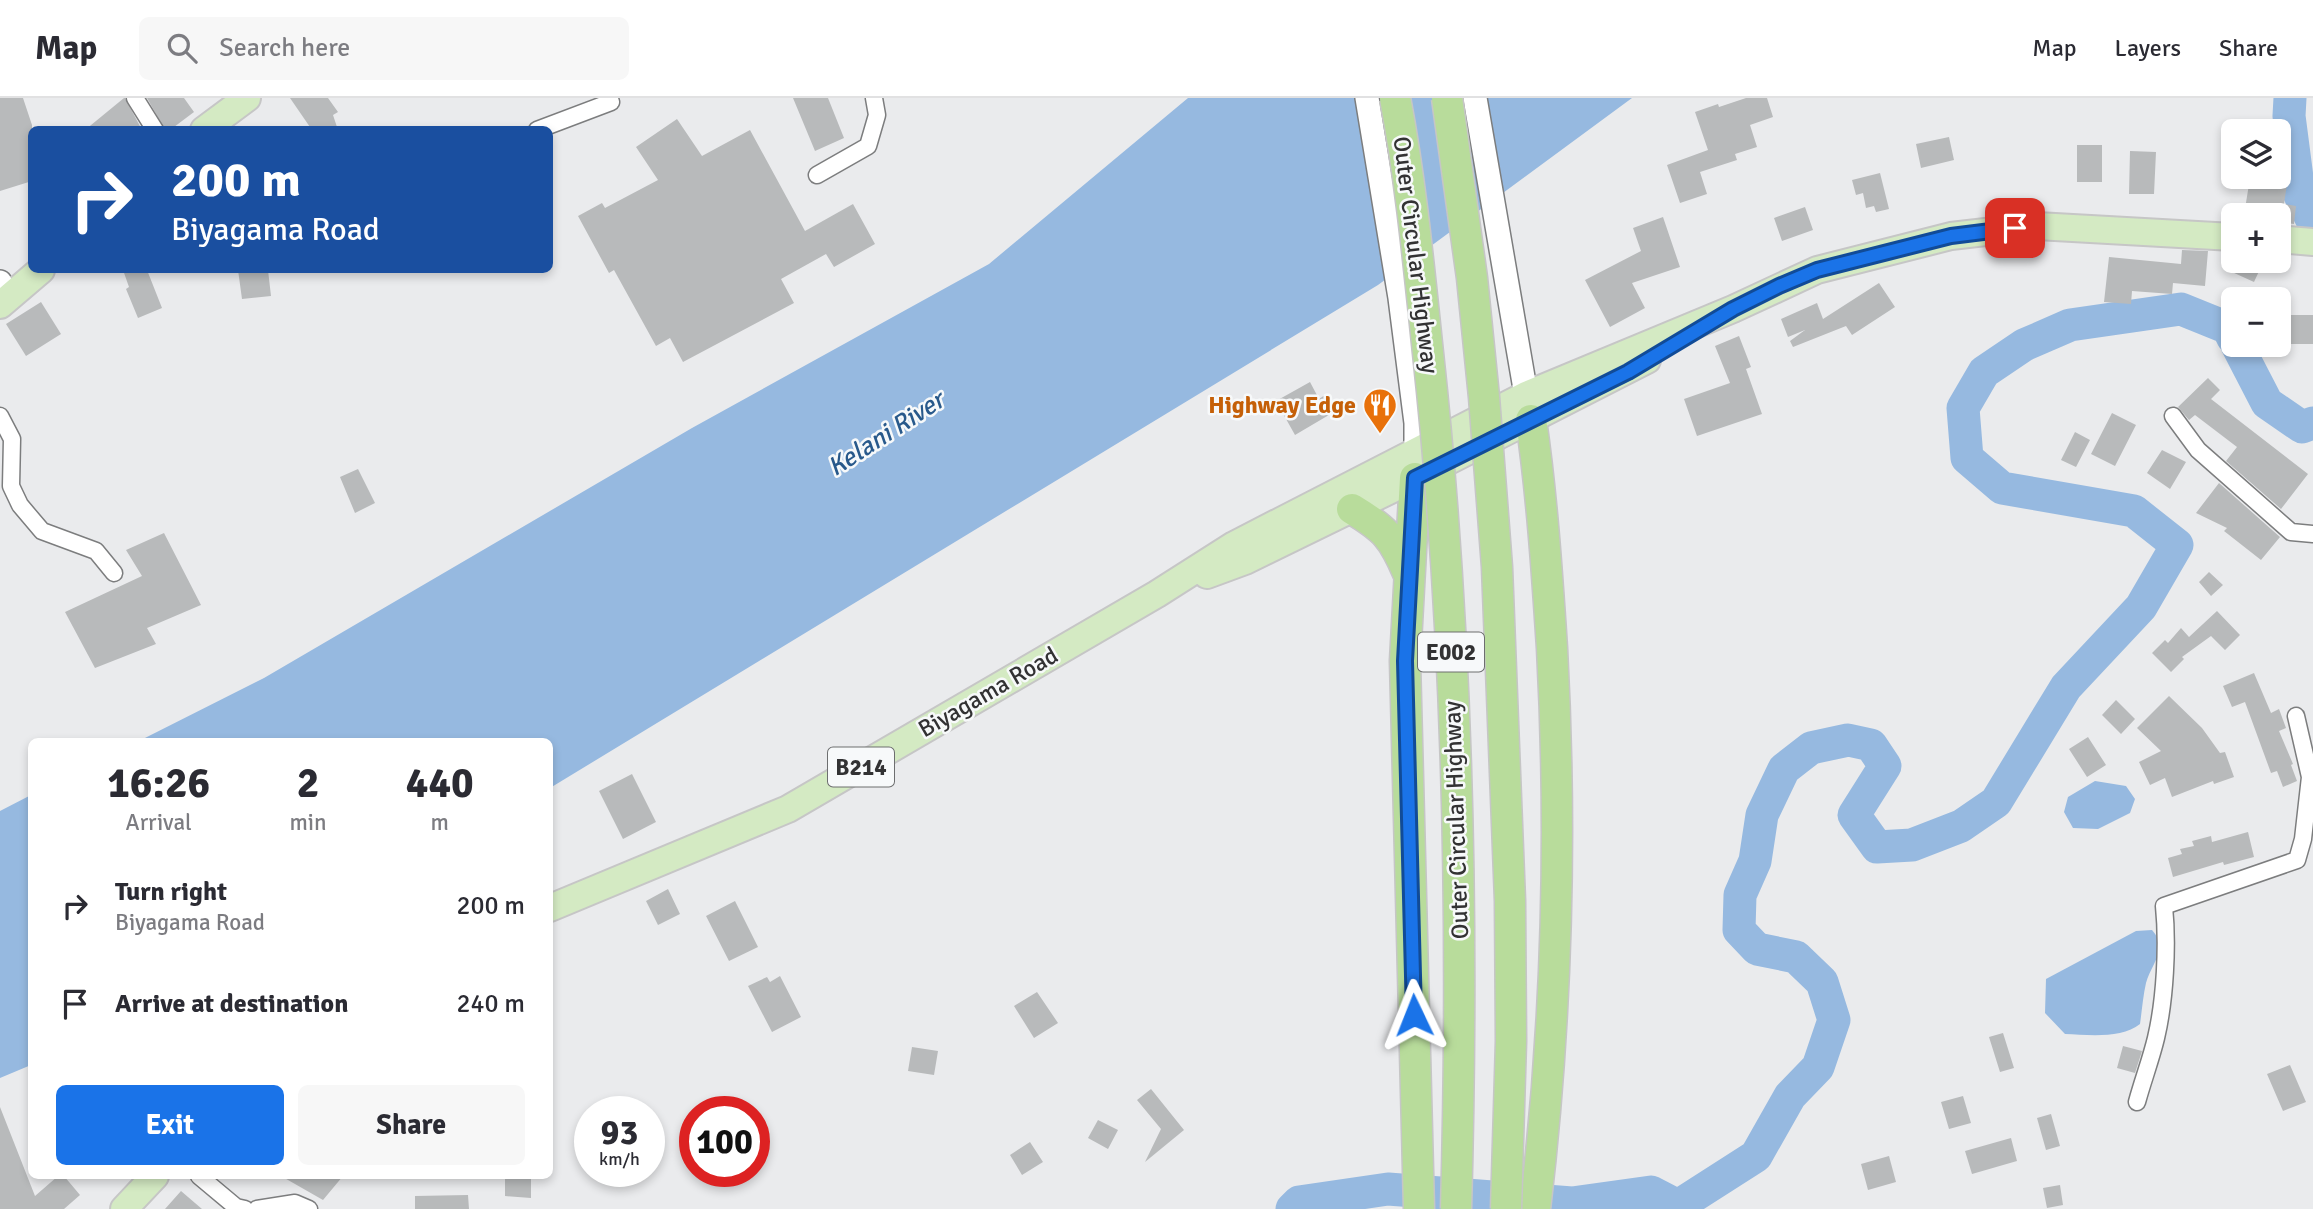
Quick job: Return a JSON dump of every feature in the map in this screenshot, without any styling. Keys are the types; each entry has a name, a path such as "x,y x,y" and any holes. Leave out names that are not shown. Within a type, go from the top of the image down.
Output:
{"highway":[{"name":"Outer Circular Highway","path":"1395,98 1421,286 1444,514 1459,834 1460,1049 1456,1209"},
{"name":"Outer Circular Highway","path":"1447,98 1472,278 1497,567 1510,901 1511,1041 1506,1209"},
{"path":"1528,408 1539,473 1548,576 1556,727 1555,968 1545,1123 1535,1209"},
{"path":"1416,465 1408,574 1405,746 1419,1209"},
{"path":"1352,509 1381,527 1398,551 1408,574"}],"main road":[{"path":"209,126 247,98"},
{"name":"Biyagama Road","path":"553,907 788,809 1157,594 1234,545 1416,465 1528,408 1628,372 1733,309 1817,270 1951,236 2037,226 2221,236"},
{"path":"2291,240 2313,242"},
{"path":"2,295 36,273"},
{"name":"Biyagama Road","path":"1157,594 1245,561 1352,509 1416,465"},
{"path":"124,1209 152,1179"}],"street":[{"path":"135,98 152,126"},
{"path":"548,126 611,102 608,98"},
{"path":"817,174 868,145 877,115 874,98"},
{"path":"1367,98 1400,298 1416,423 1416,465"},
{"path":"1475,98 1528,408"},
{"path":"0,416 12,439 11,486 20,505 42,531 96,551 114,573"},
{"path":"2173,416 2198,450 2291,532 2313,534"},
{"path":"2137,1101 2156,1038 2167,939 2164,906 2297,860 2304,839 2312,777 2296,716"},
{"path":"202,1179 236,1207 245,1209"},
{"path":"257,1209 295,1203 309,1209"}],"water":[{"name":"Kelani River","path":"1188,98 1632,98 1378,285 553,786 553,738 145,738 264,678 692,428 989,264"},
{"path":"2095,781 2126,786 2135,799 2130,813 2098,829 2073,828 2064,812 2068,797"},
{"path":"28,797 28,1066 0,1078 0,811"},
{"path":"2152,930 2157,937 2159,950 2146,983 2140,1024 2133,1029 2114,1034 2065,1034 2045,1013 2046,979 2136,931"}],"building":[{"path":"0,98 23,98 32,125 28,126 28,182 0,191"},
{"path":"124,98 140,126 90,126"},
{"path":"147,98 184,98 194,112 175,126 163,126"},
{"path":"290,98 328,98 338,112 333,115 337,126 309,126"},
{"path":"793,98 828,98 844,138 815,151"},
{"path":"1746,98 1767,98 1773,117 1750,125 1757,147 1735,154 1737,160 1700,172 1707,194 1680,203 1667,165 1708,150 1695,112"},
{"path":"677,119 702,156 750,130 805,231 853,204 875,244 834,267 826,254 781,279 794,303 683,362 670,338 656,346 614,270 609,273 578,216 602,203 605,208 658,180 636,147"},
{"path":"1949,137 1954,160 1921,168 1916,144"},
{"path":"2077,145 2102,145 2102,182 2077,182"},
{"path":"2130,151 2156,152 2154,194 2129,194"},
{"path":"1880,173 1889,209 1876,212 1874,206 1866,208 1863,193 1856,195 1852,180"},
{"path":"2248,189 2286,189 2284,203 2246,203"},
{"path":"2291,205 2296,206 2294,224 2291,224"},
{"path":"1805,207 1813,230 1782,241 1774,218"},
{"path":"1663,217 1680,267 1632,283 1645,308 1610,327 1585,280 1641,251 1633,228"},
{"path":"2182,250 2208,251 2205,286 2173,283 2172,294 2132,291 2131,304 2104,302 2109,257 2181,264"},
{"path":"124,273 148,273 162,308 138,318 126,289 129,287"},
{"path":"238,273 268,273 271,296 242,299"},
{"path":"2234,273 2258,273 2254,282"},
{"path":"1879,283 1895,307 1852,335 1846,326 1793,347 1790,341 1805,330 1788,337 1781,319 1817,303 1823,319"},
{"path":"41,302 61,334 26,356 6,324"},
{"path":"2291,315 2313,315 2313,344 2291,344"},
{"path":"1739,336 1751,367 1746,369 1762,414 1697,436 1684,399 1730,383 1715,346"},
{"path":"2208,378 2220,390 2211,399 2308,474 2281,509 2226,461 2237,447 2195,415 2189,420 2178,407"},
{"path":"1310,382 1319,399 1325,395 1334,412 1295,435 1276,401"},
{"path":"2112,413 2136,425 2115,466 2091,454"},
{"path":"2075,432 2090,440 2076,467 2061,460"},
{"path":"2162,450 2186,462 2170,489 2147,473"},
{"path":"358,469 375,503 355,513 340,477"},
{"path":"2219,483 2280,537 2261,560 2224,531 2227,528 2196,513"},
{"path":"164,533 201,605 147,628 156,644 95,668 65,612 142,576 126,550"},
{"path":"2209,572 2223,585 2211,596 2199,582"},
{"path":"2217,611 2240,635 2225,650 2211,636 2182,657 2184,659 2171,672 2152,653 2165,640 2168,643 2181,628 2189,637"},
{"path":"2254,673 2271,713 2279,709 2286,728 2279,731 2297,781 2283,787 2277,771 2271,773 2245,702 2232,707 2223,686"},
{"path":"2169,696 2202,728 2220,753 2225,752 2234,777 2214,784 2213,781 2172,797 2165,778 2150,785 2139,762 2161,751 2137,728"},
{"path":"2116,700 2135,719 2121,734 2102,715"},
{"path":"2088,737 2106,765 2087,777 2069,749"},
{"path":"632,774 656,822 623,839 599,791"},
{"path":"2248,832 2254,857 2224,865 2223,862 2173,877 2168,858 2182,854 2180,849 2194,846 2192,841 2211,836 2212,842"},
{"path":"668,889 680,914 658,925 646,901"},
{"path":"735,901 758,947 729,961 706,916"},
{"path":"780,976 801,1017 772,1032 748,986 767,977 770,982"},
{"path":"1037,992 1058,1023 1034,1038 1014,1006"},
{"path":"2003,1033 2014,1068 2000,1072 1989,1037"},
{"path":"2123,1046 2142,1051 2135,1073 2117,1068"},
{"path":"912,1047 938,1051 934,1075 908,1071"},
{"path":"2290,1065 2306,1102 2283,1111 2267,1074"},
{"path":"1151,1089 1184,1130 1145,1162 1161,1129 1137,1100"},
{"path":"1963,1096 1971,1123 1949,1129 1941,1102"},
{"path":"0,1107 35,1196 55,1179 67,1179 80,1195 64,1209 0,1209"},
{"path":"2051,1114 2060,1146 2046,1150 2037,1118"},
{"path":"1098,1120 1118,1130 1108,1149 1088,1138"},
{"path":"2011,1138 2017,1161 1972,1174 1965,1151"},
{"path":"1030,1142 1043,1162 1022,1175 1010,1155"},
{"path":"1889,1156 1896,1182 1868,1190 1861,1164"},
{"path":"286,1179 340,1179 323,1200"},
{"path":"505,1179 531,1179 531,1198 505,1196"},
{"path":"2060,1185 2063,1205 2047,1208 2043,1188"},
{"path":"181,1191 202,1209 165,1209"},
{"path":"468,1195 469,1209 415,1209 415,1196"}],"waterway":[{"path":"2290,98 2289,116 2299,193 2313,222"},
{"path":"1292,1209 1299,1202 1388,1189 1572,1203 1651,1192 1678,1206 1756,1156 1790,1096 1818,1067 1834,1020 1822,982 1796,957 1757,949 1739,930 1740,895 1755,861 1762,815 1784,769 1811,748 1848,740 1871,745 1885,766 1854,815 1877,847 1912,845 1961,826 1996,802 2066,687 2141,607 2177,545 2134,511 2002,488 1967,458 1963,408 1984,372 2024,345 2070,325 2181,309 2221,325"},
{"path":"2243,357 2267,403 2302,427 2313,423"}],"place":[{"name":"Highway Edge","path":"1380,435"}],"route":[{"path":"1414,1015 1405,661 1415,478 1628,372 1733,309 1817,270 1951,236 2015,228"}]}
